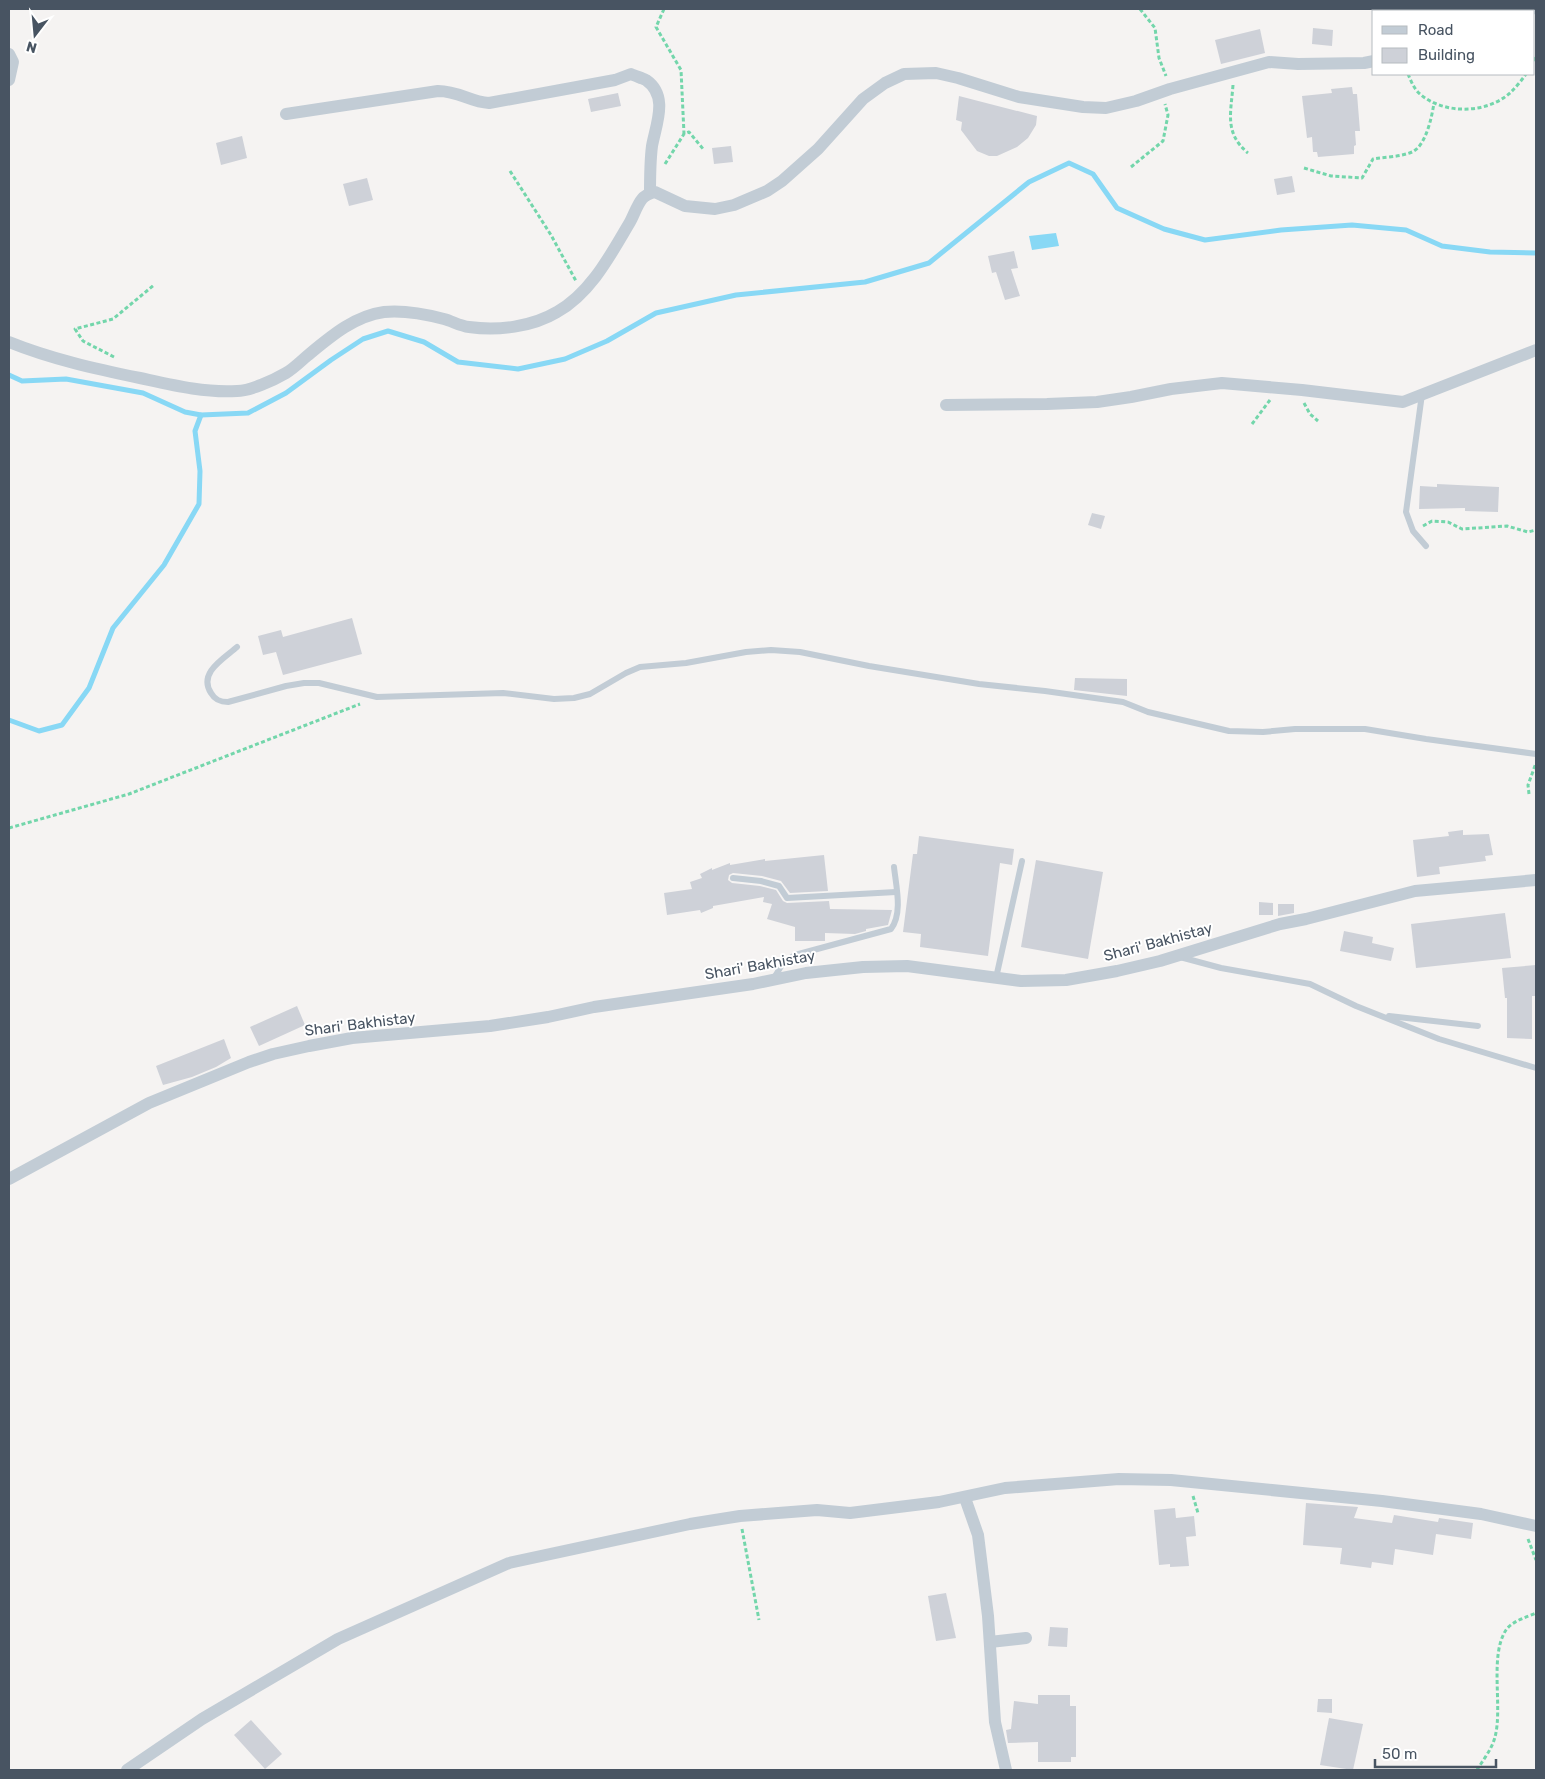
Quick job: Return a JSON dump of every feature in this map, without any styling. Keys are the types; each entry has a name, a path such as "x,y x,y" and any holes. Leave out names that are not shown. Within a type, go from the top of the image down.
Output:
{"street":[{"path":"9,54 13,62 9,80"},
{"path":"9,342 35,353 110,372 197,390 239,391 287,373 326,340 354,322 371,314 394,311 444,319 467,327 514,327 557,312 588,287 615,247 642,199 650,193 662,194 673,202 685,206 715,209 734,205 767,192 818,149 864,99 885,83 904,74 936,73 1019,97 1083,108 1106,108 1269,62 1298,64 1372,61"},
{"path":"286,114 438,91 455,92 472,100 489,103 615,80 631,74 646,80 656,92 660,108 652,146 650,193"},
{"path":"946,405 1097,402 1171,389 1222,383 1403,402 1536,350"},
{"name":"Shari' Bakhistay","path":"9,1179 149,1103 273,1054 352,1038 440,1032 490,1026 548,1017 594,1007 753,984 828,970 907,966 1021,981 1066,980 1117,971 1176,956 1280,924 1315,917 1415,891 1536,880"},
{"path":"127,1770 202,1719 338,1639 508,1563 647,1532 740,1516 817,1510 850,1512 965,1498 1005,1488 1119,1479 1171,1480 1382,1501 1481,1514 1536,1526"},
{"path":"965,1498 978,1535 990,1642 995,1722 1006,1770"},
{"path":"990,1642 1026,1638"}],"lane":[{"path":"1422,394 1406,512 1413,531 1426,546"},
{"path":"237,647 212,668 208,675 208,688 214,698 222,702 304,683 319,683 377,698 503,693 554,699 574,698 595,692 626,673 640,667 686,663 746,652 771,650 800,652 980,684 1045,690 1122,702 1148,712 1229,731 1263,732 1295,728 1365,729 1426,740 1536,754"},
{"path":"996,978 1022,862"},
{"path":"774,979 783,964 795,955 891,929 897,921 894,867"},
{"path":"734,878 779,886 787,898 896,892"},
{"path":"1176,956 1221,968 1310,984 1438,1039 1536,1068"},
{"path":"1378,1014 1478,1026"}],"path":[{"path":"664,9 656,27 681,70 684,134 665,162 665,168"},
{"path":"1131,167 1163,141 1168,115 1166,90 1155,28 1140,9"},
{"path":"1234,72 1230,124 1237,144 1248,153"},
{"path":"1408,75 1420,94 1434,103 1465,110 1498,101 1511,92 1525,75"},
{"path":"1304,168 1331,176 1362,178 1373,159 1413,152 1420,145 1431,122 1434,103"},
{"path":"684,134 689,132 704,150"},
{"path":"510,171 551,235 577,282 588,287"},
{"path":"117,358 83,341 75,329 113,319 154,285"},
{"path":"1252,424 1279,388"},
{"path":"1413,531 1432,521 1448,522 1462,529 1507,526 1528,532 1536,530"},
{"path":"9,828 129,794 377,698"},
{"path":"1529,794 1528,785 1536,762"},
{"path":"740,1516 759,1620"},
{"path":"1520,1522 1536,1560"},
{"path":"1477,1770 1495,1738 1498,1718 1496,1693 1500,1649 1506,1630 1511,1625 1536,1613"}],"water":[{"path":"1056,233 1059,246 1032,250 1029,236"}],"building":[{"path":"1313,28 1333,30 1332,46 1312,44"},
{"path":"1260,29 1265,53 1221,64 1215,40"},
{"path":"1352,87 1353,94 1357,94 1360,131 1355,131 1356,145 1354,146 1354,154 1318,157 1317,152 1313,152 1312,137 1307,138 1302,96 1332,93 1331,89"},
{"path":"618,93 621,106 591,112 588,99"},
{"path":"959,96 1037,116 1036,125 1028,138 1017,147 997,156 989,156 977,151 961,130 962,122 956,120"},
{"path":"242,136 247,158 221,165 216,143"},
{"path":"731,146 733,162 714,164 712,148"},
{"path":"1292,176 1295,192 1277,195 1274,179"},
{"path":"367,178 373,200 349,206 343,184"},
{"path":"1014,251 1018,268 1011,269 1020,296 1005,300 996,272 992,273 988,256"},
{"path":"1437,484 1499,487 1498,512 1465,511 1465,508 1419,509 1420,486 1437,487"},
{"path":"1092,513 1105,516 1101,529 1088,525"},
{"path":"352,618 362,654 283,675 276,652 263,655 258,636 281,630 283,637"},
{"path":"1075,678 1127,679 1127,696 1074,690"},
{"path":"1463,830 1463,835 1489,834 1493,855 1485,856 1486,861 1439,867 1440,874 1417,877 1413,840 1449,836 1448,832"},
{"path":"919,836 1014,849 1012,865 1000,863 988,956 920,947 921,934 903,932 913,854 917,854"},
{"path":"824,855 828,891 790,893 781,881 762,876 733,873 729,875 728,880 732,883 776,890 783,901 787,903 829,901 830,909 892,910 888,925 866,929 866,931 855,934 825,933 825,941 795,941 795,927 767,919 772,904 763,902 764,897 713,906 713,908 701,913 700,910 667,915 664,893 692,889 690,882 702,878 700,874 712,868 712,870 730,863 730,865 765,859 765,861"},
{"path":"1036,860 1103,872 1088,959 1021,947"},
{"path":"1259,902 1273,903 1273,915 1259,915"},
{"path":"1278,904 1294,904 1294,913 1278,916"},
{"path":"1505,913 1511,958 1416,968 1411,924"},
{"path":"1344,931 1373,937 1372,943 1394,948 1391,961 1340,951"},
{"path":"1536,965 1536,996 1532,996 1532,1039 1507,1038 1507,998 1505,998 1502,968"},
{"path":"297,1006 305,1025 259,1046 250,1027"},
{"path":"224,1039 231,1058 216,1067 192,1077 163,1085 156,1066"},
{"path":"1306,1503 1358,1507 1354,1518 1392,1523 1394,1515 1438,1522 1439,1518 1473,1523 1471,1539 1436,1534 1433,1555 1395,1549 1393,1565 1372,1562 1371,1568 1340,1564 1342,1548 1303,1545"},
{"path":"1175,1508 1176,1518 1194,1516 1196,1536 1186,1537 1189,1566 1170,1567 1170,1564 1159,1565 1154,1510"},
{"path":"946,1593 956,1638 936,1641 928,1596"},
{"path":"1050,1627 1068,1628 1067,1647 1048,1646"},
{"path":"1038,1695 1070,1695 1070,1706 1076,1706 1076,1757 1071,1757 1071,1762 1038,1762 1038,1742 1008,1743 1006,1730 1011,1729 1014,1701 1038,1704"},
{"path":"1318,1699 1332,1699 1332,1713 1317,1712"},
{"path":"1329,1718 1363,1724 1353,1770 1320,1765"},
{"path":"251,1720 282,1754 265,1769 234,1735"}],"waterway":[{"path":"9,375 22,381 66,379 143,393 185,412 201,415 248,413 286,393 363,339 388,331 424,342 458,362 518,369 565,359 607,341 656,313 736,295 865,282 929,263 1029,182 1069,163 1093,174 1117,208 1164,229 1205,240 1281,230 1352,225 1406,230 1442,246 1490,252 1536,253"},
{"path":"9,720 39,731 62,725 89,688 113,628 164,565 199,504 200,471 195,431 201,415"}]}
